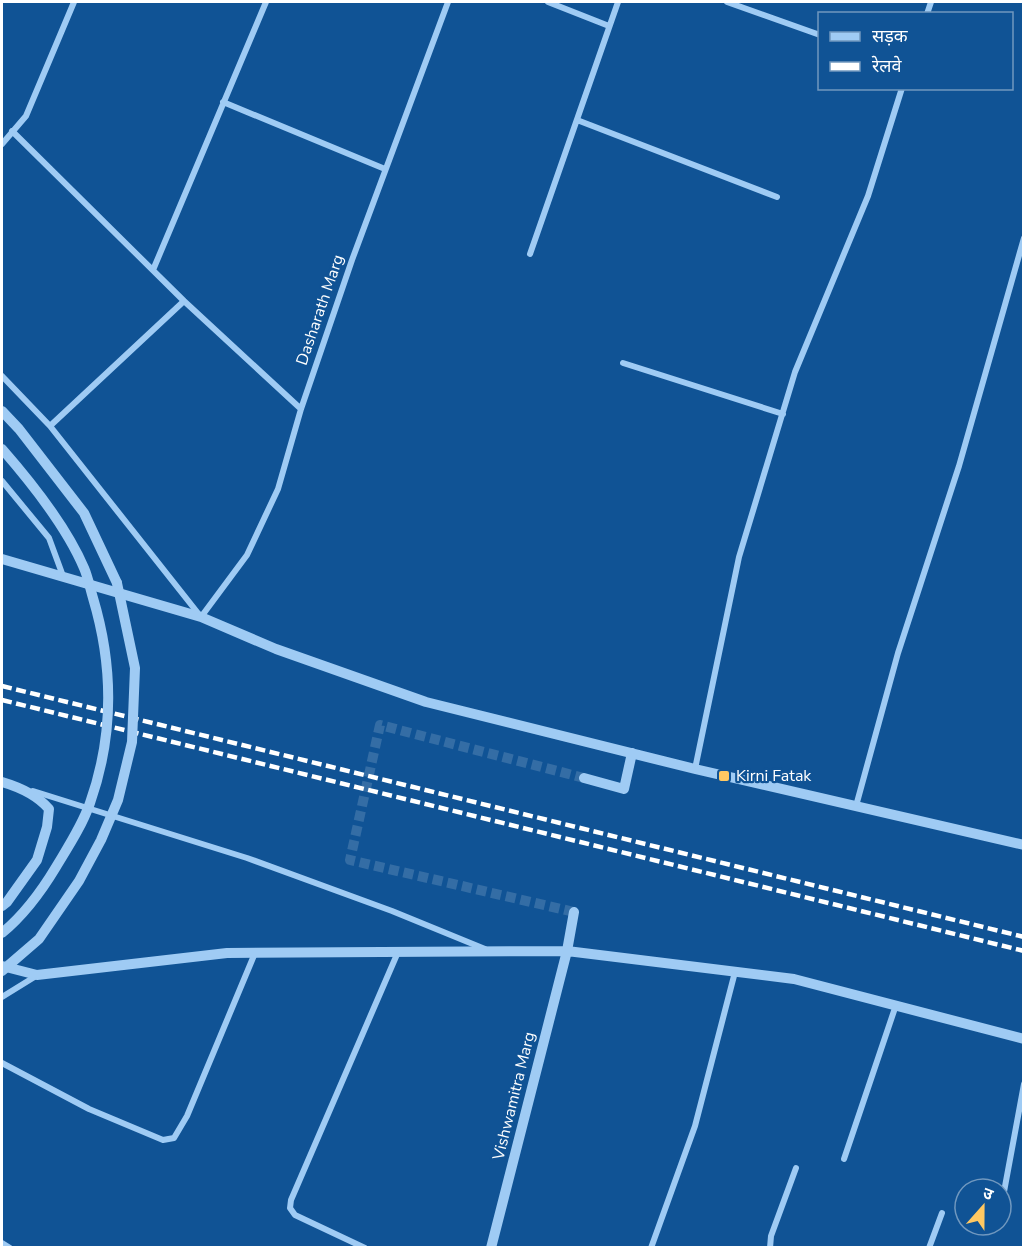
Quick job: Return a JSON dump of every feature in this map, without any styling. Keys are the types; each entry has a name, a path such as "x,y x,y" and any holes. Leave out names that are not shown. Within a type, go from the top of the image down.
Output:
{"street":[{"path":"2,144 27,116 74,2"},
{"path":"153,270 266,2"},
{"name":"Dasharath Marg","path":"201,617 247,555 278,489 301,409 385,169 448,2"},
{"path":"548,2 609,26"},
{"path":"530,254 618,2"},
{"path":"727,2 818,35"},
{"path":"694,769 740,557 795,372 868,196 901,90"},
{"path":"223,102 385,169"},
{"path":"577,120 777,197"},
{"path":"12,131 184,301 301,409"},
{"path":"856,806 898,654 959,466 1023,238"},
{"path":"51,426 184,301"},
{"path":"623,363 783,414"},
{"path":"2,376 51,426 201,617"},
{"path":"2,411 19,429 84,513 117,583 135,668 132,742 118,800 101,840 79,881 39,939 2,971"},
{"path":"2,449 20,469 56,519 84,568 102,627 109,674 107,736 90,804 70,845 43,888 14,923 2,933"},
{"path":"2,481 49,538 63,576"},
{"path":"2,559 201,617 276,649 426,702 694,769 1023,845"},
{"path":"584,778 624,789 633,753"},
{"path":"2,782 247,858 392,911 492,952"},
{"path":"2,906 37,860 47,827 49,809 44,802 18,786"},
{"name":"Vishwamitra Marg","path":"491,1248 567,951 574,912"},
{"path":"2,966 37,975 227,953 567,951 794,979 1023,1040"},
{"path":"2,1063 89,1109 163,1140 174,1138 187,1116 255,952"},
{"path":"365,1248 295,1215 290,1208 291,1200 398,952"},
{"path":"651,1248 695,1126 735,972"},
{"path":"2,997 37,975"},
{"path":"844,1159 896,1005"},
{"path":"1006,1177 1023,1084"},
{"path":"770,1248 771,1236 796,1168"},
{"path":"929,1248 942,1213"},
{"path":"2,1243 10,1248"}],"tunnel":[{"path":"574,912 350,860 380,725 584,778"}],"railway":[{"path":"2,686 1024,937"},
{"path":"2,700 1024,951"}],"place":[{"name":"Kirni Fatak","path":"724,776"}]}
